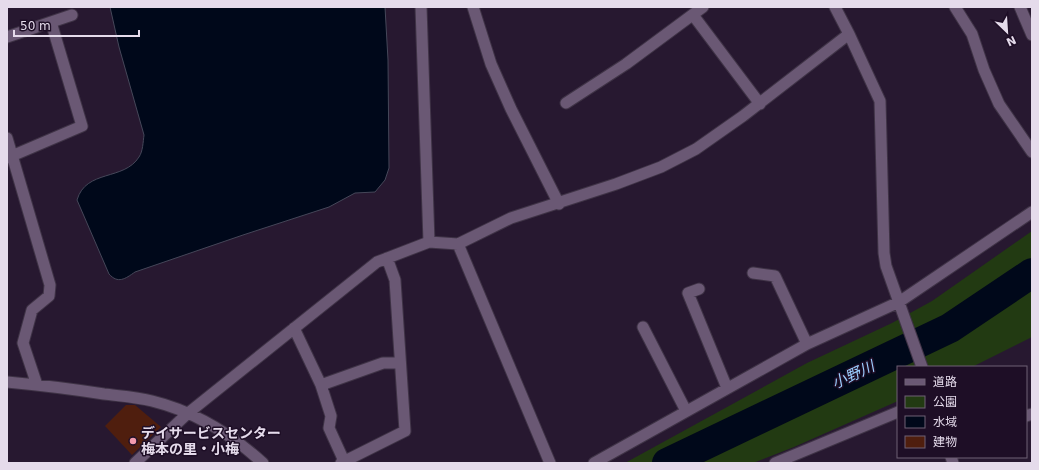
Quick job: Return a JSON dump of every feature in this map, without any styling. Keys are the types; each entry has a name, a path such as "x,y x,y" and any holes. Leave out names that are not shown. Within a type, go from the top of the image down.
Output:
{"street":[{"path":"421,7 429,242"},
{"path":"473,7 490,64 558,204"},
{"path":"566,103 626,64 703,7"},
{"path":"835,7 880,101 884,253 886,266 922,366"},
{"path":"955,7 972,34 984,70 999,104 1032,152"},
{"path":"1020,7 1032,35"},
{"path":"7,37 72,15"},
{"path":"693,15 760,104"},
{"path":"10,157 82,126 51,22"},
{"path":"135,463 187,414 377,262 429,242 458,244 510,218 558,204 661,167 696,149 760,104 849,34"},
{"path":"7,138 10,157 50,286 49,296 32,310 23,343 37,384"},
{"path":"594,463 807,344 900,305 1032,212"},
{"path":"458,244 550,463"},
{"path":"294,328 321,385 331,416 329,428 342,462 405,430 395,280 387,258"},
{"path":"754,272 775,276 807,344"},
{"path":"699,290 688,293 727,388"},
{"path":"643,327 686,411"},
{"path":"321,385 383,363 400,363"},
{"path":"7,382 37,384 152,401 200,419 224,434 263,463"},
{"path":"780,462 897,412"}],"green space":[{"path":"1032,231 1032,337 974,366 897,366 897,401 794,447 753,463 625,463 807,363 892,323 932,301"}],"water":[{"path":"110,7 385,7 388,60 389,168 385,180 375,192 355,193 329,207 135,272 125,278 119,280 115,279 109,274 77,200 82,190 88,184 124,169 132,164 139,157 143,146 144,135 119,47"}],"building":[{"name":"デイサービスセンター 梅本の里・小梅","path":"126,405 135,405 161,427 132,455 105,426"}],"waterway":[{"name":"小野川","path":"667,463 950,328 1032,273"}],"place":[{"name":"デイサービスセンター 梅本の里・小梅","path":"133,441"}]}
